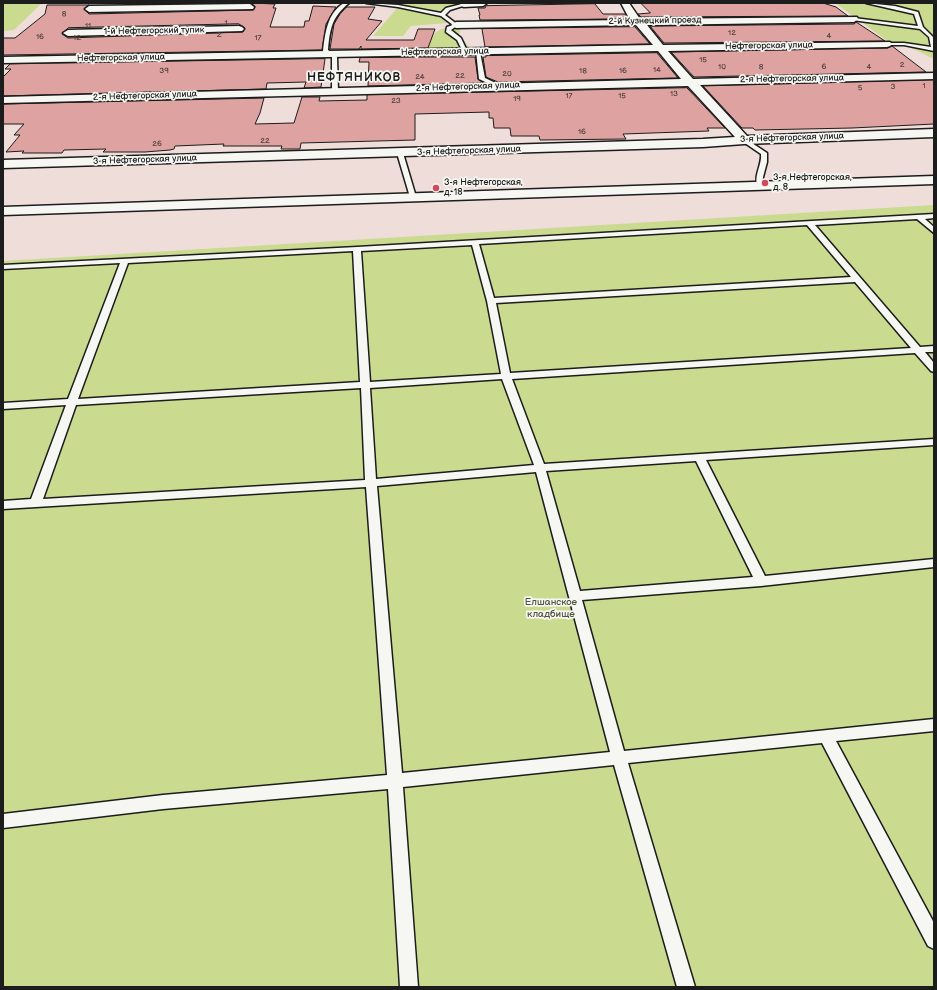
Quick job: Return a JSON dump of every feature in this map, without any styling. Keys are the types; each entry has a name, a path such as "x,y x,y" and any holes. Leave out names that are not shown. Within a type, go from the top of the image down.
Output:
{"street":[{"path":"464,4 483,3"},
{"path":"625,3 635,20 639,22 689,81 744,140"},
{"path":"88,8 252,5 243,23 234,49"},
{"name":"2-й Кузнецкий проезд","path":"456,25 854,19"},
{"name":"1-й Нефтегорский тупик","path":"59,39 70,28 243,23"},
{"name":"Нефтегорская улица","path":"3,60 234,49 331,54 887,44"},
{"path":"36,59 48,50"},
{"name":"2-я Нефтегорская улица","path":"3,100 689,81 934,76"},
{"name":"3-я Нефтегорская улица","path":"3,164 703,143 744,140 934,133"},
{"path":"3,211 934,180"}],"lane":[{"path":"335,91 334,57 325,51 330,26 338,8 347,3"},
{"path":"368,3 398,6 442,15 456,25"},
{"path":"868,3 895,7 916,13 921,28 931,37 933,50 904,44 887,44"},
{"path":"442,15 455,6 464,4"},
{"path":"854,19 921,28"},
{"path":"456,25 449,28 448,31 459,37 465,51"},
{"path":"478,52 482,79 500,87"},
{"path":"744,140 764,153 765,159 758,177 760,186"},
{"path":"400,153 413,197"},
{"path":"3,267 357,249 934,216"},
{"path":"919,217 934,231"},
{"path":"810,223 858,278 917,350 934,368"},
{"path":"475,242 491,301 506,376 540,468 619,757 686,987"},
{"path":"357,249 371,483 395,781 409,987"},
{"path":"36,502 125,260"},
{"path":"491,301 858,278"},
{"path":"3,406 934,349"},
{"path":"3,505 371,483 540,468 934,442"},
{"path":"699,457 761,581"},
{"path":"574,596 761,581 934,563"},
{"path":"3,821 163,802 395,781 934,725"},
{"path":"826,736 934,940"}],"green space":[{"path":"3,3 42,3 14,30 3,31"},
{"path":"379,3 465,3 443,10 438,16 447,23 411,26 403,36 373,36 399,6"},
{"path":"835,3 934,3 934,59 905,45 893,45"},
{"path":"461,26 459,35 470,48 425,50 431,38 438,31"},
{"name":"Елшанское кладбище","path":"934,205 934,987 3,987 3,261"}],"building":[{"path":"251,3 275,4 273,8 276,8 270,27 304,27 305,21 309,21 313,6 336,7 326,24 322,50 3,55 3,38 15,38 45,14 47,5 89,5 84,9 89,14 253,10 255,7","holes":["239,24 245,28 243,32 68,38 62,34 68,28"]},
{"path":"641,3 823,3 836,7 848,16 641,17 638,14 650,13"},
{"path":"595,4 603,14 625,14 628,19 480,20 478,8 485,8 486,6"},
{"path":"347,7 375,7 368,19 382,21 366,40 414,40 418,29 435,29 428,48 361,49 361,46 359,49 330,49 334,24 340,14"},
{"path":"856,22 885,41 664,43 650,26 854,24"},
{"path":"635,27 650,44 485,47 482,29"},
{"path":"892,46 926,72 694,77 671,52 887,48"},
{"path":"657,53 678,78 498,82 486,77 483,57 486,56"},
{"path":"475,57 478,79 483,83 368,86 369,62 359,62 360,58"},
{"path":"325,59 321,87 304,88 306,82 267,83 266,89 3,96 3,77 11,69 5,69 10,64"},
{"path":"934,80 934,124 852,128 755,130 753,128 742,128 703,86"},
{"path":"687,88 725,128 707,128 709,131 623,134 626,139 540,140 539,136 511,136 510,128 494,128 493,118 489,118 489,112 415,114 415,140 301,143 300,149 281,149 282,146 223,146 224,144 175,146 174,149 170,150 145,152 103,152 106,149 64,150 62,153 22,153 24,151 6,152 20,135 14,135 24,124 3,124 3,104 264,98 255,124 294,123 302,97 320,97 319,101 367,100 367,95"}],"place":[{"name":"3-я Нефтегорская, д. 8","path":"765,183"},
{"name":"3-я Нефтегорская, д. 18","path":"436,188"}],"district":[{"name":"НЕФТЯНИКОВ","path":"354,78"}]}
